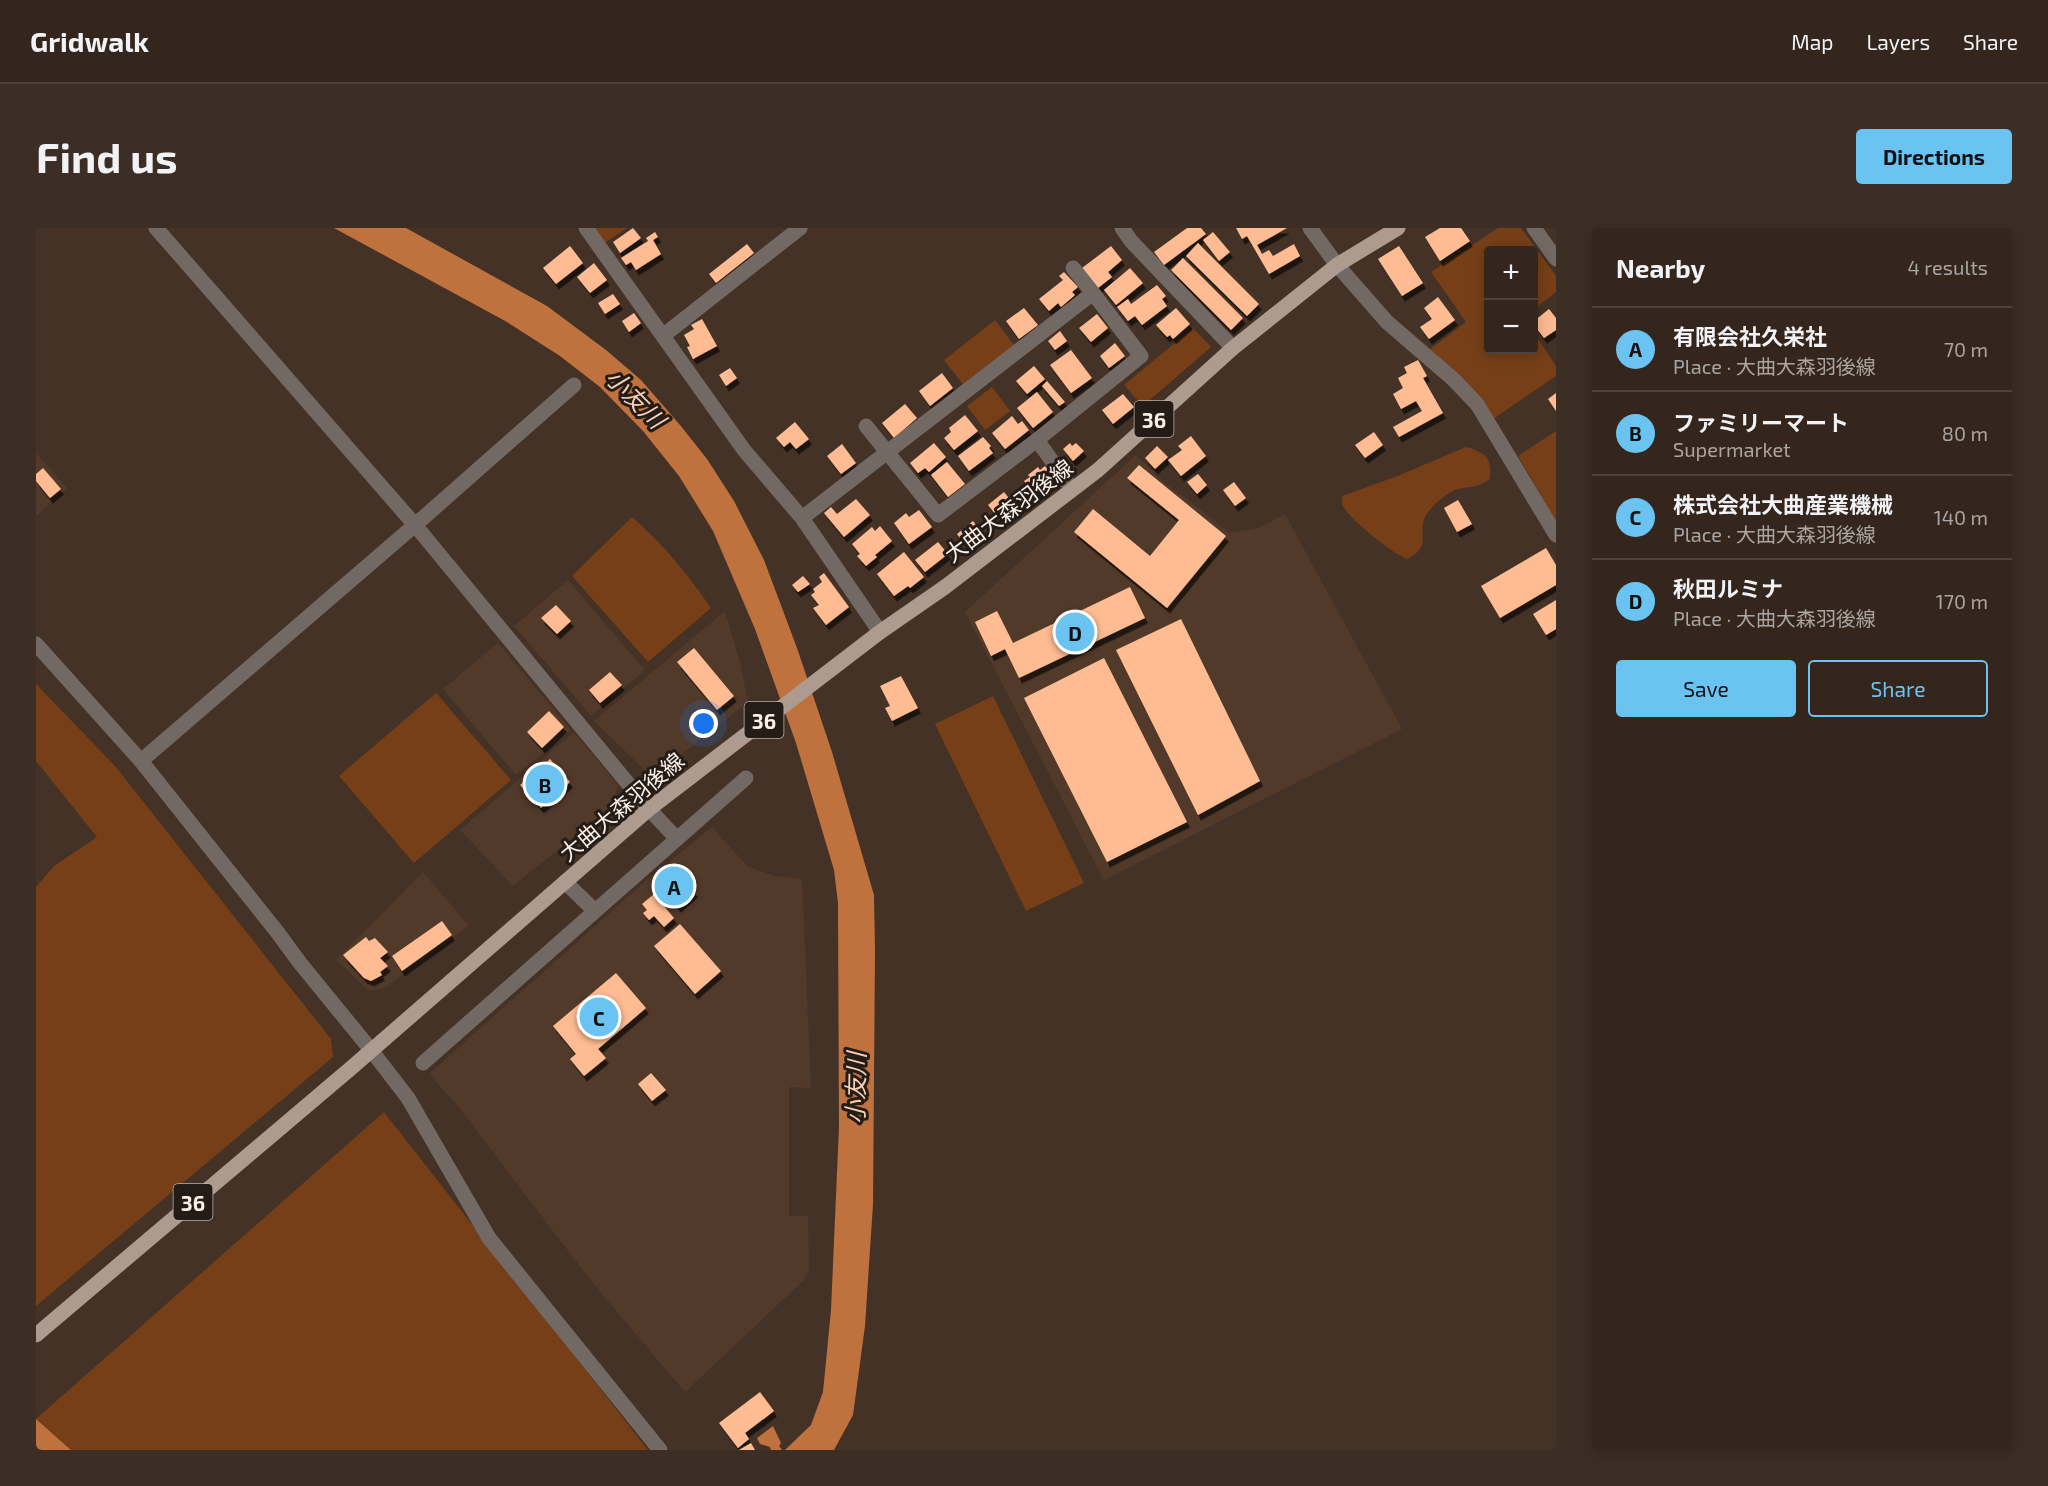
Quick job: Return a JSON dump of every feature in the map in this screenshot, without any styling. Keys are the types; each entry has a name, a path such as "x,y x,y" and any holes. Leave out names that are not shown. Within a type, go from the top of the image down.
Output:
{"main road":[{"name":"大曲大森羽後線","path":"36,1335 350,1069 649,809 880,632 945,587 1098,470 1233,348 1336,266 1398,228"}],"street":[{"path":"156,228 415,525 649,809 677,839"},
{"path":"586,228 744,450 802,518 880,632"},
{"path":"664,335 800,228"},
{"path":"1122,228 1131,241 1233,348"},
{"path":"1310,228 1336,266 1387,322 1453,379 1477,404 1556,535"},
{"path":"1534,228 1556,259"},
{"path":"866,426 938,515 1037,440 1141,356 1073,268"},
{"path":"802,518 1093,293"},
{"path":"141,761 574,385"},
{"path":"1037,440 1072,489"},
{"path":"36,644 141,761 371,1050 408,1098 489,1238 660,1450"},
{"path":"423,1063 746,778"},
{"path":"565,882 595,911"}],"shaded area":[{"path":"593,228 627,228 603,244"},
{"path":"1498,228 1521,228 1534,246 1484,246 1484,354 1538,354 1538,339 1556,366 1556,376 1493,419 1429,350 1466,322 1431,272"},
{"path":"1538,251 1556,276 1556,292 1538,306"},
{"path":"995,320 1014,345 963,384 944,360"},
{"path":"1193,328 1211,347 1143,406 1124,385"},
{"path":"992,387 1010,411 985,430 967,406"},
{"path":"1556,431 1556,521 1518,456"},
{"path":"1466,447 1478,451 1487,458 1490,467 1489,480 1477,486 1458,489 1434,505 1424,519 1420,549 1407,559 1372,535 1343,506 1342,496 1395,477"},
{"path":"36,453 67,488 36,516"},
{"path":"1136,455 1167,485 1229,533 1259,528 1285,514 1402,729 1104,880 965,612"},
{"path":"632,517 655,538 711,608 648,662 572,576"},
{"path":"568,580 645,670 591,716 514,626"},
{"path":"725,611 740,663 748,702 663,769 649,774 594,721"},
{"path":"498,643 571,730 516,775 443,689"},
{"path":"36,684 115,766 331,1039 333,1057 36,1306 36,887 54,866 97,837 36,761"},
{"path":"436,693 511,780 414,863 339,776"},
{"path":"993,696 1084,883 1026,911 935,724"},
{"path":"574,732 618,785 615,797 607,810 513,886 460,830"},
{"path":"712,827 748,867 775,876 802,879 811,1088 789,1087 789,1216 808,1216 809,1270 804,1280 685,1392 595,1286 457,1105 429,1074 649,878"},
{"path":"423,872 469,926 389,985 379,990 368,990 336,960"},
{"path":"384,1112 648,1450 71,1450 36,1419"}],"water":[{"name":"小友川","path":"334,228 406,228 547,306 606,350 641,380 707,459 734,501 764,560 832,752 874,895 873,1204 865,1326 853,1415 834,1450 785,1450 811,1425 823,1392 831,1310 839,1127 838,903 834,870 796,743 755,629 713,531 679,476 643,431 600,387 560,356 507,322"},
{"path":"36,1419 71,1450 36,1450"},
{"path":"773,1426 782,1450 771,1450 770,1447 760,1444 757,1438"}],"building":[{"path":"633,228 641,238 620,253 613,242"},
{"path":"1187,228 1201,228 1206,234 1164,265 1154,252"},
{"path":"1236,228 1287,228 1257,245 1262,254 1269,250 1273,256 1294,244 1300,256 1269,274 1247,236 1242,239"},
{"path":"1440,228 1461,228 1470,241 1440,261 1425,237"},
{"path":"655,232 658,237 653,240 661,254 636,270 631,262 626,265 621,258 648,241 646,238"},
{"path":"1213,232 1230,252 1219,261 1203,240"},
{"path":"1198,243 1259,304 1247,316 1186,256"},
{"path":"747,244 754,253 716,283 709,274"},
{"path":"570,246 583,263 556,284 543,268"},
{"path":"1111,246 1122,260 1108,272 1112,277 1098,288 1082,268"},
{"path":"1399,246 1423,283 1402,296 1378,259"},
{"path":"1183,258 1243,318 1231,330 1171,270"},
{"path":"594,263 607,280 590,293 577,277"},
{"path":"1130,268 1143,283 1116,305 1104,290"},
{"path":"1064,272 1078,287 1072,292 1075,295 1061,307 1058,303 1049,311 1039,299 1063,280 1059,276"},
{"path":"1157,285 1166,296 1162,299 1167,306 1142,325 1135,316 1128,321 1117,307 1128,299 1131,304"},
{"path":"613,294 620,304 605,314 598,303"},
{"path":"1438,297 1455,320 1429,339 1420,327 1432,319 1424,308"},
{"path":"1024,308 1038,325 1019,339 1006,321"},
{"path":"1176,308 1190,324 1173,339 1170,335 1167,337 1156,325"},
{"path":"1549,309 1556,318 1556,330 1544,338 1538,330 1538,318"},
{"path":"634,313 641,323 629,332 622,321"},
{"path":"1097,314 1108,328 1091,342 1079,328"},
{"path":"702,319 717,346 693,359 684,335 694,329 691,325"},
{"path":"1060,331 1067,341 1055,350 1048,341"},
{"path":"1115,343 1125,356 1109,368 1100,356"},
{"path":"1071,350 1092,378 1071,393 1050,365"},
{"path":"1418,360 1427,376 1423,378 1443,413 1399,437 1393,427 1422,411 1416,401 1401,409 1393,394 1403,388 1398,378 1407,373 1404,367"},
{"path":"1034,366 1045,379 1027,394 1016,381"},
{"path":"730,368 737,378 726,386 719,375"},
{"path":"942,373 953,388 930,406 919,391"},
{"path":"1047,381 1065,402 1059,406 1042,386"},
{"path":"1037,392 1053,412 1033,428 1017,408"},
{"path":"1556,393 1556,411 1548,399"},
{"path":"1123,394 1134,407 1113,424 1102,410"},
{"path":"905,404 917,418 894,438 882,423"},
{"path":"965,415 978,431 954,450 944,438 951,432 949,428"},
{"path":"1012,416 1018,424 1022,421 1029,430 1005,449 992,433"},
{"path":"795,422 809,439 796,449 790,442 784,447 776,438"},
{"path":"1374,432 1383,445 1365,458 1355,445"},
{"path":"1191,436 1206,456 1181,476 1168,460 1182,450 1178,446"},
{"path":"983,437 991,446 989,448 993,453 969,471 958,456"},
{"path":"934,443 946,457 929,472 925,468 918,473 910,463"},
{"path":"1070,443 1072,446 1076,443 1084,451 1073,461 1063,449"},
{"path":"842,444 856,463 841,474 827,456"},
{"path":"1157,446 1168,457 1155,469 1145,458"},
{"path":"947,462 965,484 948,497 931,475"},
{"path":"1139,465 1226,536 1167,608 1074,532 1093,509 1150,556 1179,520 1127,478"},
{"path":"1045,466 1056,481 1023,507 1013,495 1027,485 1024,481 1030,477 1028,475 1038,467 1040,470"},
{"path":"43,468 61,489 50,498 36,481 36,474"},
{"path":"1198,474 1207,485 1197,494 1187,482"},
{"path":"1234,482 1246,498 1235,506 1223,490"},
{"path":"1004,492 1016,507 1000,520 988,505"},
{"path":"856,499 870,515 844,537 824,513 831,507 837,514"},
{"path":"1458,500 1472,524 1457,532 1444,508"},
{"path":"919,510 932,527 909,544 894,523 906,513 909,517"},
{"path":"973,521 984,535 968,548 957,534"},
{"path":"880,526 892,541 866,566 857,556 860,554 852,544 872,527 875,531"},
{"path":"938,542 948,554 925,572 915,560"},
{"path":"1546,548 1556,565 1556,585 1500,618 1481,586"},
{"path":"904,552 924,577 910,588 908,586 894,596 877,574"},
{"path":"824,573 849,607 826,625 813,608 819,605 811,595 815,592 813,589 822,582 819,577"},
{"path":"803,576 810,584 798,592 792,585"},
{"path":"1130,587 1145,618 1019,678 1005,649 991,656 975,622 997,611 1013,643"},
{"path":"1556,600 1556,629 1546,635 1533,614"},
{"path":"556,605 571,621 557,634 541,618"},
{"path":"1181,619 1260,781 1198,815 1116,650"},
{"path":"694,648 734,696 717,710 677,662"},
{"path":"1104,658 1187,822 1107,862 1024,698"},
{"path":"610,672 622,685 600,703 589,690"},
{"path":"901,676 918,708 892,721 885,708 890,706 880,686"},
{"path":"549,711 564,727 542,748 527,732"},
{"path":"550,759 570,782 541,808 520,785"},
{"path":"671,865 695,892 678,907 654,880"},
{"path":"654,894 674,918 664,927 654,916 649,920 643,913 647,910 642,904"},
{"path":"442,921 452,935 402,971 392,956"},
{"path":"680,924 721,971 695,994 654,946"},
{"path":"366,937 369,941 375,938 388,952 380,958 388,966 380,972 382,975 371,981 364,978 343,955"},
{"path":"616,973 646,1008 598,1049 606,1058 584,1076 570,1059 576,1054 553,1026"},
{"path":"651,1073 666,1090 652,1101 638,1084"},
{"path":"760,1392 774,1411 745,1433 749,1439 738,1448 719,1423"},
{"path":"751,1443 755,1450 739,1450"}],"place":[{"name":"秋田ルミナ","path":"1075,632"},
{"name":"ファミリーマート","path":"545,784"},
{"name":"有限会社久栄社","path":"674,886"},
{"name":"株式会社大曲産業機械","path":"599,1017"}]}
